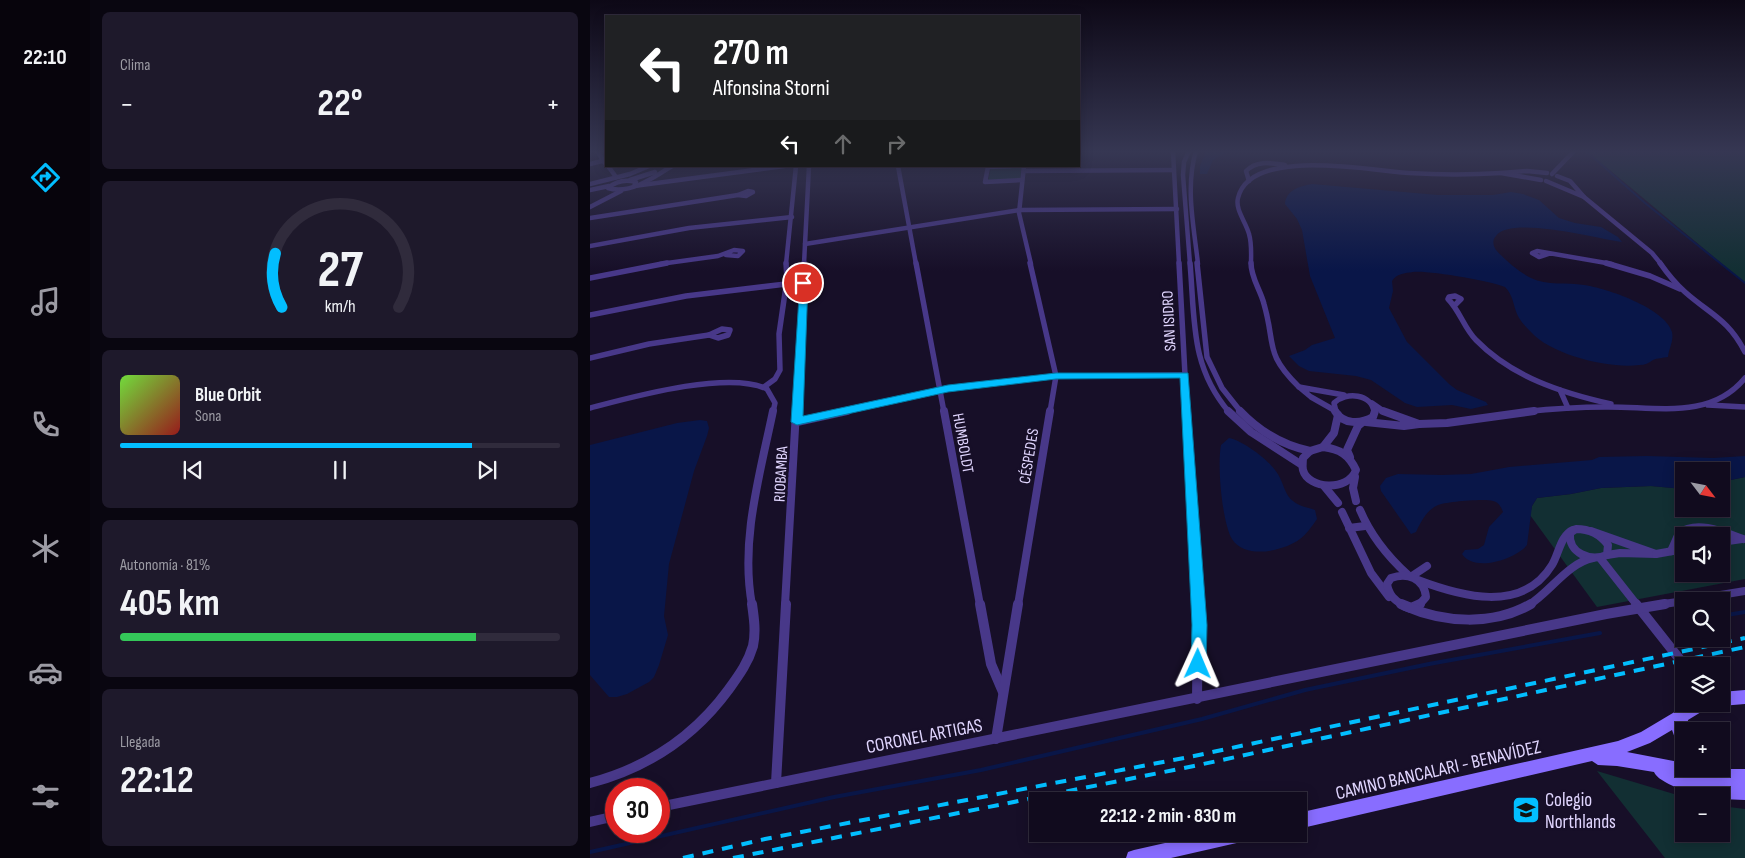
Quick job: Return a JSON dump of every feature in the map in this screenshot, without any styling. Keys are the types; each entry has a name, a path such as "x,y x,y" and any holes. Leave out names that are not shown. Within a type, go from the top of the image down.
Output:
{"main road":[{"name":"CAMINO BANCALARI - BENAVÍDEZ","path":"1307,819 1587,757 1645,738 1686,712"},
{"path":"1678,722 1683,714"},
{"name":"CAMINO BANCALARI - BENAVÍDEZ","path":"1587,757 1618,758 1706,777 1740,778"},
{"path":"1647,764 1678,780 1706,789 1745,792"},
{"path":"1134,858 1205,842"}],"street":[{"path":"590,205 609,194 609,191"},
{"path":"590,205 621,191"},
{"path":"764,387 779,374 779,334 786,284 787,248 792,216 793,191"},
{"name":"RIOBAMBA","path":"776,783 797,422 808,191"},
{"name":"HUMBOLDT","path":"903,191 990,664 1003,693"},
{"name":"CÉSPEDES","path":"996,739 1056,376 1019,210 1021,191"},
{"name":"SAN ISIDRO","path":"1176,191 1199,625 1197,699"},
{"path":"1187,191 1198,270 1207,357 1214,377 1222,389 1251,421 1289,445 1310,451 1322,448 1328,444 1337,424 1336,401 1349,395"},
{"path":"1189,191 1191,271 1199,358 1208,385 1225,408 1248,430 1294,458 1302,465 1307,476 1324,485 1338,503"},
{"path":"1241,191 1238,195 1238,205 1248,229 1252,246 1250,267 1266,312 1270,350 1279,368 1298,387 1351,422 1404,426 1444,424 1510,413 1568,408 1624,407 1666,409 1706,404 1745,407"},
{"path":"1570,191 1584,197"},
{"path":"1579,191 1604,216 1652,253 1685,292 1726,323 1738,336 1745,352"},
{"path":"590,218 738,195"},
{"path":"805,244 1019,210 1177,209"},
{"path":"590,246 689,228 792,216"},
{"path":"590,278 666,263 726,254"},
{"path":"1548,254 1575,256 1604,262 1650,276 1685,292"},
{"path":"1191,271 1198,270"},
{"path":"1650,276 1668,274"},
{"path":"590,315 686,296 786,284"},
{"path":"1455,305 1463,324 1489,352 1529,377 1560,390 1624,407"},
{"path":"590,358 649,344 709,335"},
{"path":"1199,358 1207,357"},
{"path":"797,422 940,390 1056,376 1185,375"},
{"path":"1706,404 1732,392 1745,378"},
{"path":"590,408 654,394 718,384 745,383 764,387 774,397 775,411 758,482 750,534 748,584 755,624 750,656 744,669 725,697 682,740 649,761 609,778 590,783"},
{"path":"1298,387 1328,394 1361,397 1385,412 1419,424"},
{"path":"1560,390 1568,408"},
{"path":"1356,501 1353,488 1356,469 1347,450 1358,426 1375,414 1375,410 1370,402"},
{"path":"1322,448 1338,450 1350,458"},
{"path":"1302,465 1303,458 1310,451"},
{"path":"1324,485 1342,485 1355,476"},
{"path":"1360,510 1365,526 1379,548 1424,588 1425,600 1418,606 1405,606"},
{"path":"1342,512 1371,573 1382,589 1395,601 1417,612 1445,619 1470,619 1505,614 1532,605 1581,560 1620,553 1656,554 1675,550"},
{"path":"1349,528 1365,526"},
{"path":"1671,551 1678,533 1689,527 1711,529 1744,538"},
{"path":"1395,601 1387,589 1388,581 1395,575 1413,577 1449,591 1476,598 1505,596 1521,591 1532,586 1547,573 1555,560 1565,535 1573,530 1591,530 1656,554"},
{"path":"1573,530 1568,537 1571,545 1579,553 1600,557 1678,657"},
{"path":"1591,530 1606,542 1609,550 1600,557"},
{"path":"1730,540 1744,538"},
{"path":"1413,577 1427,566"},
{"name":"CORONEL ARTIGAS","path":"1730,593 1745,590"},
{"name":"CORONEL ARTIGAS","path":"670,805 1675,603"},
{"path":"590,822 605,819"}],"green space":[{"path":"1635,191 1745,191 1745,283"},
{"path":"1745,477 1745,579 1730,582 1730,527 1675,527 1675,582 1729,582 1597,607 1530,515 1532,506 1537,498 1601,488 1651,486 1675,488 1675,518 1730,518 1730,480"},
{"path":"1597,771 1675,794 1675,842 1730,842 1730,807 1745,809 1745,858 1665,858"}],"shaded area":[{"path":"1393,191 1438,195 1493,195 1511,192 1539,200 1559,218 1575,223 1601,227 1618,237 1622,242 1536,228 1504,230 1493,241 1496,250 1508,262 1531,278 1544,282 1577,284 1606,290 1647,307 1667,323 1672,332 1668,357 1655,359 1643,365 1627,366 1597,362 1566,354 1540,340 1525,326 1518,317 1511,296 1505,287 1459,276 1413,272 1398,275 1392,281 1393,291 1389,308 1407,342 1449,384 1457,390 1486,402 1488,405 1471,409 1452,405 1417,407 1405,403 1371,380 1356,376 1309,371 1299,366 1289,356 1312,345 1335,338 1310,276 1302,230 1297,219 1285,204 1291,192"},
{"path":"707,421 709,428 694,471 669,564 664,616 668,635 659,665 654,677 649,682 627,694 609,697 590,675 590,445 677,423"},
{"path":"1229,438 1250,448 1272,466 1277,472 1287,494 1293,501 1301,506 1315,510 1317,519 1300,539 1275,550 1255,551 1246,550 1238,546 1232,539 1228,531 1223,507 1220,466 1221,445"},
{"path":"1745,456 1745,477 1730,480 1730,462 1675,462 1675,488 1651,486 1601,488 1537,498 1532,506 1527,545 1522,550 1505,559 1485,563 1476,563 1468,560 1462,554 1465,550 1478,549 1484,545 1489,527 1503,512 1498,503 1489,500 1474,500 1438,505 1427,513 1416,532 1411,534 1381,491 1380,486 1386,478 1398,474 1471,474 1509,467 1592,460 1599,457 1713,458"}],"waterway":[{"path":"1631,191 1745,283"},
{"path":"1730,614 1745,612"},
{"path":"590,852 834,797 981,770 1202,719 1305,690 1429,664 1600,633"}],"railway":[{"path":"683,858 765,839 1194,756 1745,638"},
{"path":"733,858 1194,766 1745,647"}],"place":[{"name":"Colegio Northlands","path":"1526,810"}],"route":[{"path":"803,283 797,422 948,388 1056,376 1185,375 1199,625 1198,664"}]}
